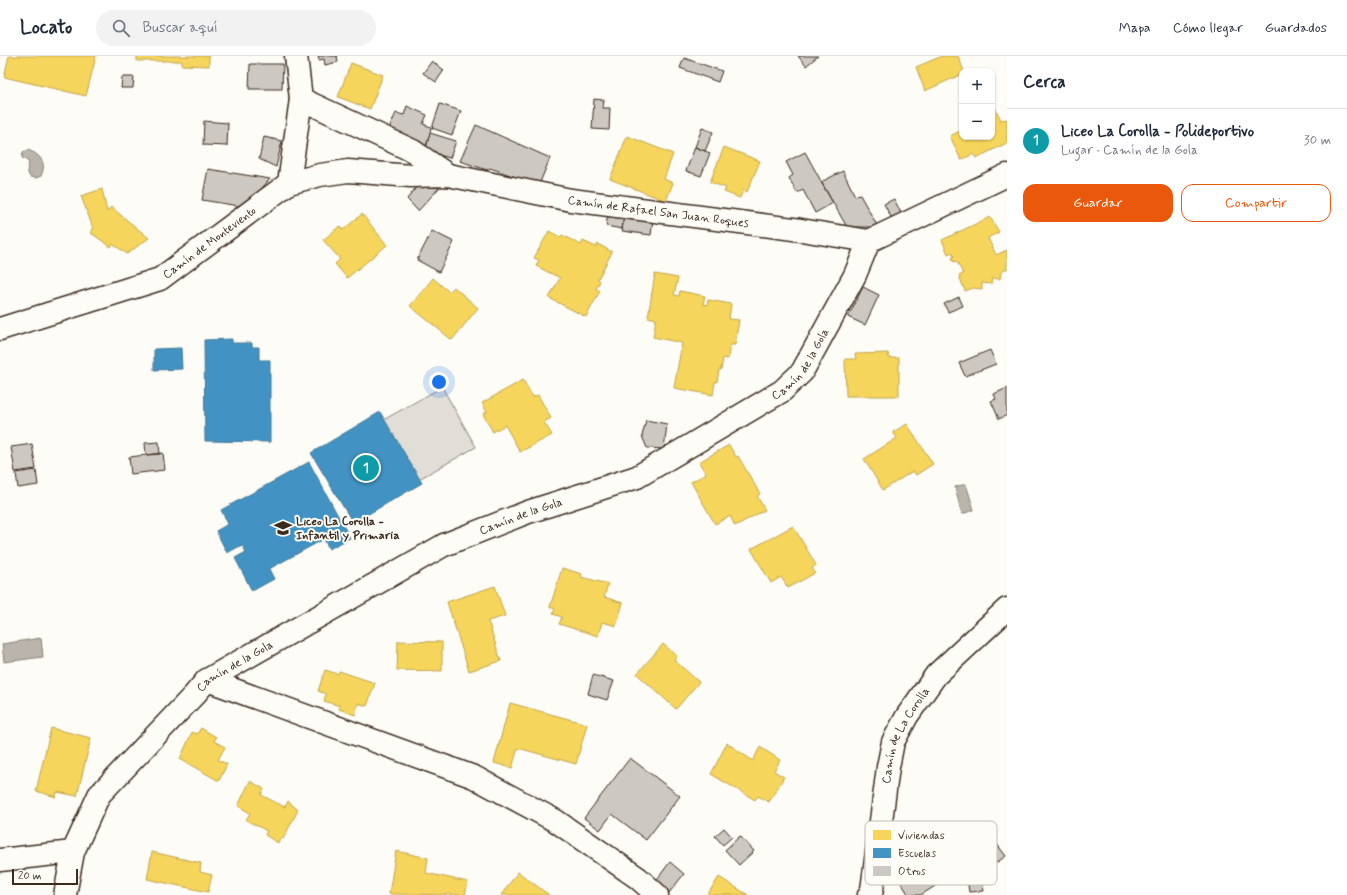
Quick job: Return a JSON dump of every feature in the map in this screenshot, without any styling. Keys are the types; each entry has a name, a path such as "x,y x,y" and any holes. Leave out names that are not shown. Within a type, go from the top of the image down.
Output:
{"street":[{"path":"289,183 301,99 296,56"},
{"name":"Camín de Rafael San Juan Roques","path":"301,99 413,151 448,174"},
{"name":"Camín de Rafael San Juan Roques","path":"289,183 320,175 348,171 411,176 448,174 571,200 801,230 869,241"},
{"path":"869,241 1007,175"},
{"name":"Camín de Monteviento","path":"0,329 160,279 289,183"},
{"name":"Camín de la Gola","path":"66,895 73,852 99,795 207,680 444,545 528,512 637,477 782,391 802,372 855,275 869,241"},
{"name":"Camín de La Corolla","path":"881,821 893,742 907,716 936,675 1007,609"},
{"path":"207,680 474,777 556,821 638,878 657,895"},
{"path":"0,860 73,852"},
{"name":"Camín de La Corolla","path":"870,895 873,885"}],"shaded area":[{"path":"28,150 36,154 43,163 43,171 41,176 36,178 30,177 27,171 29,162 22,158 23,152"},
{"path":"442,387 476,447 355,515 321,455"},
{"path":"966,484 974,510 962,514 955,487"},
{"path":"41,638 43,657 4,662 2,644"}],"building: Viviendas":[{"path":"9,56 96,56 86,96 4,77"},
{"path":"137,56 209,56 209,66 182,65 182,61 137,61"},
{"path":"942,56 958,56 963,68 959,68 959,75 925,91 916,67"},
{"path":"351,63 383,75 370,109 338,97"},
{"path":"995,108 1001,120 1007,119 1007,143 976,158 973,154 961,160 950,136 959,132 959,140 995,140"},
{"path":"627,136 673,154 664,179 673,183 666,201 610,179"},
{"path":"724,147 760,161 747,192 743,190 740,198 724,192 726,188 710,182"},
{"path":"102,189 107,212 111,207 149,238 127,254 113,244 111,247 91,233 93,228 81,196"},
{"path":"362,214 387,245 347,278 335,264 340,259 323,240 340,226 343,230"},
{"path":"990,217 999,232 988,238 996,255 1007,250 1007,269 1001,272 1000,279 992,278 991,284 982,283 982,289 973,288 965,291 959,276 963,274 957,261 954,262 952,258 954,256 952,252 948,254 942,240"},
{"path":"549,231 560,237 562,235 581,245 583,241 596,247 598,244 612,252 598,279 600,281 596,289 600,291 586,317 549,298 560,278 536,266 539,260 534,258"},
{"path":"655,274 678,278 674,295 679,296 680,291 705,296 703,304 707,305 708,300 731,304 729,319 739,320 735,345 730,345 728,359 723,358 717,382 715,382 713,395 674,388 682,343 653,337 656,319 648,317"},
{"path":"433,278 449,292 454,287 478,308 452,340 410,306"},
{"path":"888,353 889,358 899,358 899,396 846,396 845,359 856,359 855,354"},
{"path":"523,380 533,397 538,395 551,418 544,422 552,435 520,452 505,425 493,432 483,414 487,412 482,403"},
{"path":"907,424 933,464 916,475 913,471 883,490 864,459 897,438 893,432"},
{"path":"729,445 736,457 738,456 760,494 757,496 765,510 735,526 730,516 715,524 691,482 706,474 699,462"},
{"path":"793,526 816,565 812,568 815,573 788,588 781,577 771,583 751,549"},
{"path":"562,568 582,574 581,577 608,584 604,597 623,603 616,626 602,622 598,636 559,624 562,617 553,614 555,609 550,607"},
{"path":"495,586 505,616 488,621 501,661 469,671 447,602"},
{"path":"398,641 442,642 442,671 397,670"},
{"path":"663,644 677,656 674,660 699,682 676,709 637,674"},
{"path":"325,670 338,674 339,671 375,683 367,706 358,703 355,715 339,709 340,706 324,701 326,694 318,691"},
{"path":"510,703 587,724 576,764 518,748 512,768 494,763"},
{"path":"51,728 91,738 77,796 57,792 56,797 36,791"},
{"path":"201,728 216,737 214,741 225,747 218,760 227,764 219,781 180,759 192,732 197,734"},
{"path":"727,743 753,761 760,747 780,760 774,771 784,777 769,802 758,796 755,800 711,774"},
{"path":"250,781 264,789 261,795 285,807 288,801 298,810 283,839 280,838 278,843 265,835 267,831 246,820 250,813 238,806"},
{"path":"396,851 428,858 426,873 468,882 465,895 389,894"},
{"path":"152,852 201,863 200,872 212,875 208,892 147,879"},
{"path":"518,872 549,895 501,895"},
{"path":"719,877 748,895 707,895"}],"building: Escuelas":[{"path":"232,339 232,343 252,343 252,347 259,347 259,360 270,360 270,442 205,441 204,340"},
{"path":"181,348 182,369 154,370 154,349"},
{"path":"380,412 422,483 353,523 311,453"},
{"name":"Liceo La Corolla - Infantil y Primaria","path":"309,462 350,538 329,549 324,539 269,569 274,579 252,591 235,558 246,552 242,545 227,553 216,531 228,524 221,510"}],"building: Otros":[{"path":"318,56 337,56 338,62 325,65 324,59 319,60"},
{"path":"798,56 818,56 806,66"},
{"path":"684,58 722,71 718,82 680,68"},
{"path":"432,61 444,70 436,82 423,73"},
{"path":"250,64 283,64 282,89 249,89"},
{"path":"122,77 134,77 133,88 121,88"},
{"path":"594,99 604,100 603,108 610,108 609,130 592,129"},
{"path":"440,104 461,111 452,135 432,128"},
{"path":"407,106 427,115 423,124 431,127 425,151 387,133 396,113 404,115"},
{"path":"204,121 228,123 227,146 203,145"},
{"path":"476,125 550,158 539,185 490,168 487,170 460,161"},
{"path":"702,128 713,132 705,151 695,147"},
{"path":"430,133 456,141 450,158 425,151"},
{"path":"264,137 282,141 276,167 259,159"},
{"path":"695,147 710,153 701,176 686,171"},
{"path":"805,152 833,203 815,213 803,190 797,193 789,178 793,175 786,162"},
{"path":"208,169 270,179 245,207 202,200"},
{"path":"843,171 855,196 860,195 878,227 847,227 821,182"},
{"path":"418,185 439,188 418,211 407,199"},
{"path":"894,199 902,215 892,219 884,204"},
{"path":"608,213 624,215 622,229 606,226"},
{"path":"624,215 653,219 651,235 622,231"},
{"path":"432,231 454,242 439,272 417,260"},
{"path":"863,287 879,295 865,325 848,317"},
{"path":"959,297 963,306 948,312 944,304"},
{"path":"990,350 996,364 965,376 959,363"},
{"path":"1007,388 1007,415 999,419 991,401 996,399 994,394"},
{"path":"646,420 667,424 664,449 647,448 642,436"},
{"path":"159,442 160,454 146,455 145,443"},
{"path":"32,444 36,469 15,472 11,447"},
{"path":"163,453 165,470 131,474 129,457"},
{"path":"36,470 38,485 18,488 16,473"},
{"path":"593,675 614,681 607,700 588,694"},
{"path":"630,758 680,796 646,840 612,814 600,830 584,818"},
{"path":"724,828 732,837 723,845 715,836"},
{"path":"740,836 754,851 739,865 725,850"},
{"path":"997,844 1006,856 997,862"},
{"path":"670,862 684,874 669,893 655,882"},
{"path":"902,885 937,885 921,895 909,895"},
{"path":"968,885 983,885 984,891 969,892"}],"place":[{"name":"Liceo La Corolla - Polideportivo","path":"366,468"},
{"name":"Liceo La Corolla - Infantil y Primaria","path":"283,528"}]}
